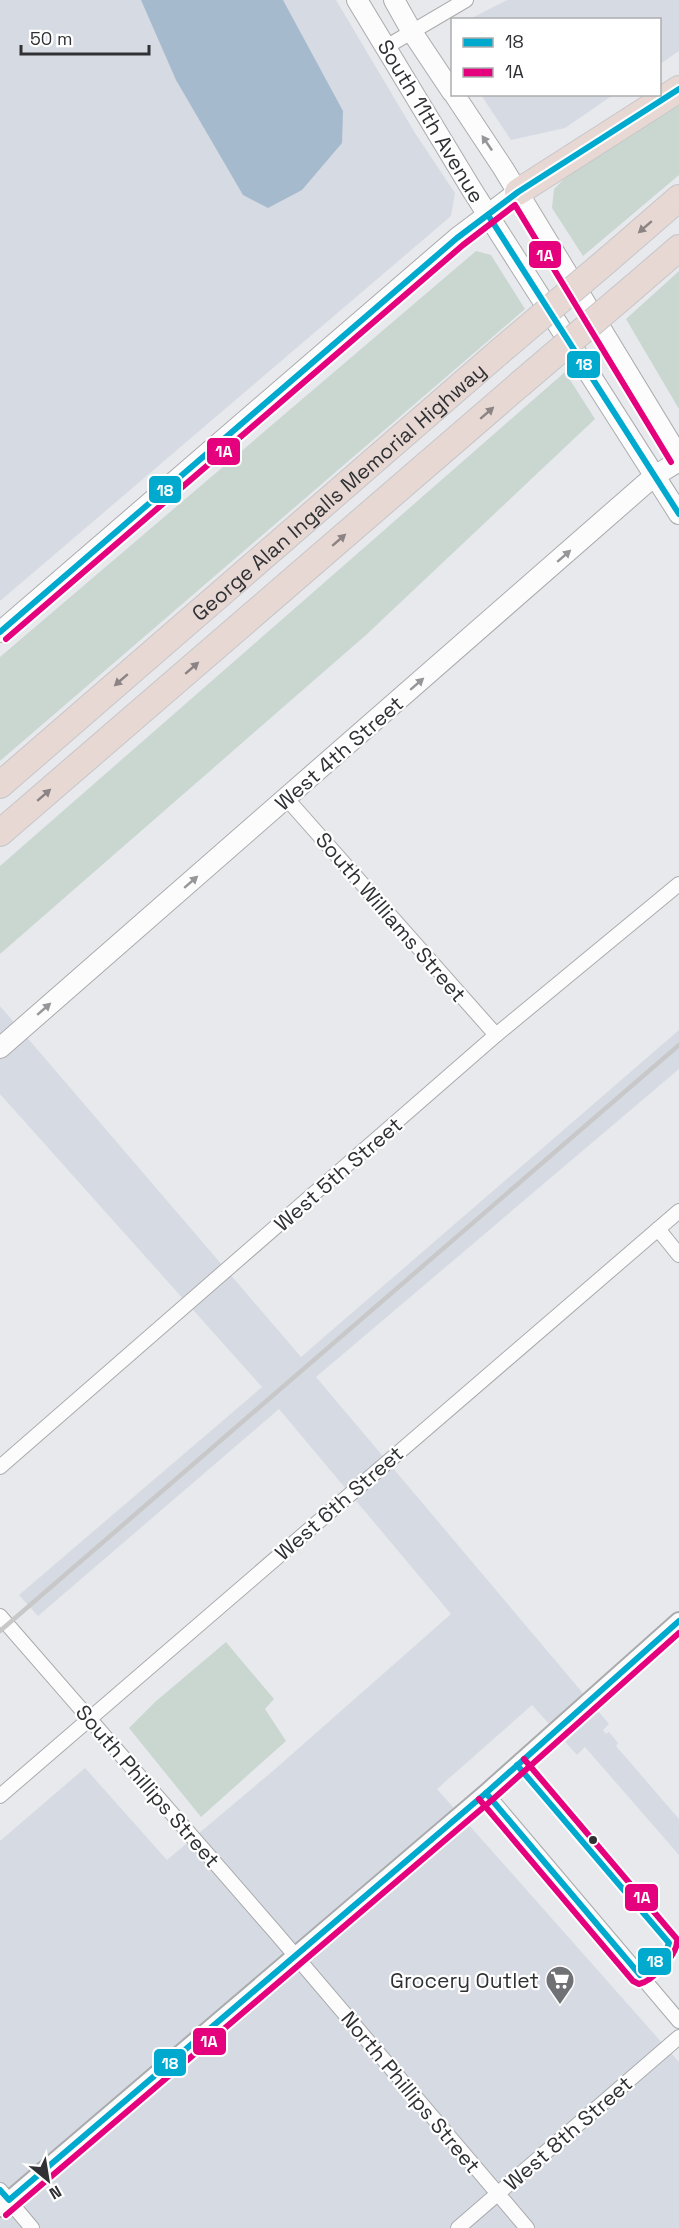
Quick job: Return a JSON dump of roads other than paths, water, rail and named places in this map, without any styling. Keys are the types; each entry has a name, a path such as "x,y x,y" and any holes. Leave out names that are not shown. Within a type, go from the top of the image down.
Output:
{"highway":[{"path":"518,192 679,89"},
{"name":"George Alan Ingalls Memorial Highway","path":"0,785 679,198"},
{"name":"George Alan Ingalls Memorial Highway","path":"0,834 679,248"}],"main road":[{"name":"South 11th Avenue","path":"357,0 488,215 653,477 679,514"},
{"name":"South 11th Avenue","path":"394,0 412,32 451,90"},
{"name":"South 11th Avenue","path":"455,96 518,192 679,459"},
{"path":"0,632 448,246 518,192"},
{"name":"West 4th Street","path":"0,1048 653,477 679,459"}],"street":[{"path":"386,47 466,0"},
{"name":"South Williams Street","path":"287,798 496,1035"},
{"name":"West 5th Street","path":"0,1467 496,1035 679,884"},
{"name":"West 6th Street","path":"0,1796 679,1211"},
{"path":"658,1229 679,1255"},
{"name":"South Phillips Street","path":"0,1616 296,1956"},
{"path":"32,2228 3,2199 296,1956 486,1793 679,1621"},
{"path":"486,1793 679,2021"},
{"name":"North Phillips Street","path":"296,1956 527,2228"},
{"name":"West 8th Street","path":"458,2228 679,2037"}],"water":[{"path":"141,0 283,0 343,111 342,143 302,190 268,208 243,195 176,80"}],"railway":[{"path":"0,1631 679,1045"}],"place":[{"name":"Grocery Outlet","path":"560,2006"}]}
